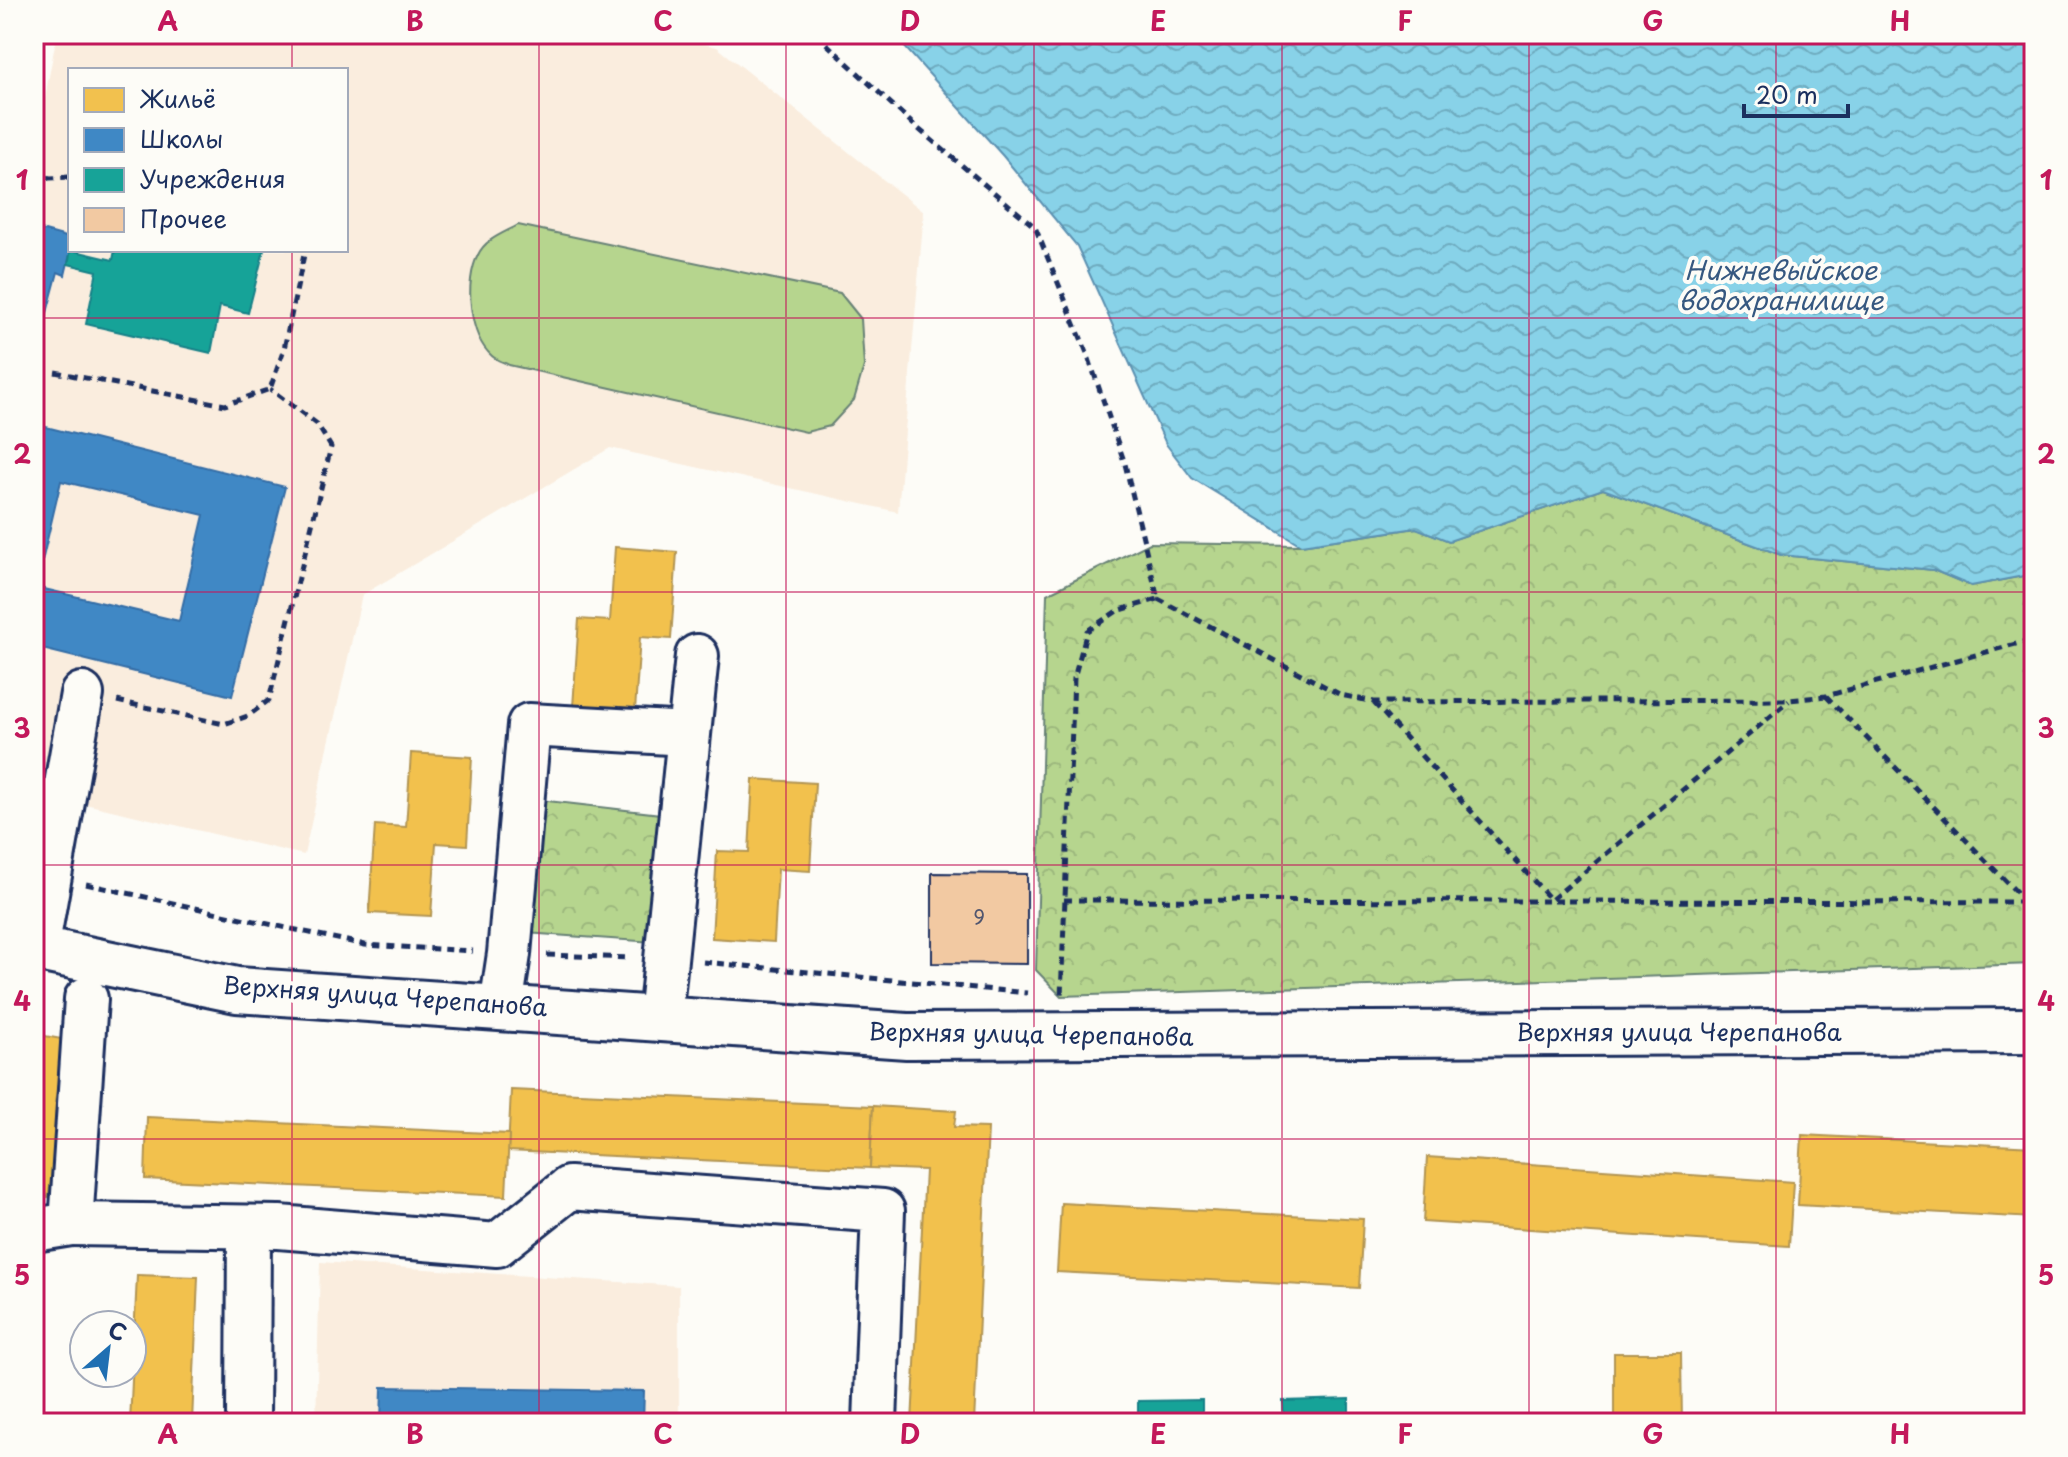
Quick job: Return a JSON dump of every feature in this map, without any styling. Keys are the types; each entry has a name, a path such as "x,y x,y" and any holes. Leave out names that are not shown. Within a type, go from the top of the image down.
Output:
{"main road":[{"name":"Верхняя улица Черепанова","path":"35,948 237,990 907,1036 1000,1038 2034,1031"}],"lane":[{"path":"660,1018 697,656"},
{"path":"35,948 51,877 82,694"},
{"path":"501,1007 509,954 529,725 688,734"},
{"path":"86,999 53,1227 249,1227 497,1245 569,1188 883,1211 875,1423"},
{"path":"248,1423 249,1227"}],"path":[{"path":"816,34 915,126 1035,227 1087,353 1125,464 1158,599"},
{"path":"34,173 50,178 68,177"},
{"path":"270,389 284,349 305,252"},
{"path":"55,372 225,405 270,389"},
{"path":"82,694 224,724 248,716 269,700 331,447 317,424 270,389"},
{"path":"1061,996 1074,678 1087,631 1117,611 1158,599 1341,695 1374,702 1790,700 1826,696 2034,639"},
{"path":"1826,696 2026,902"},
{"path":"1551,900 1790,700"},
{"path":"1374,702 1551,900"},
{"path":"51,877 365,945 667,959 1029,993"},
{"path":"2026,902 2034,889"},
{"path":"1064,900 2034,902"},
{"path":"1045,995 1077,997"}],"shaded area":[{"path":"78,34 661,34 717,47 924,212 898,512 610,448 362,595 304,855 34,792 34,119 41,119 56,39"},
{"path":"320,1262 679,1286 679,1423 316,1423"}],"green space":[{"path":"518,225 840,293 861,319 864,366 854,400 830,426 806,432 498,360 484,347 478,335 471,308 471,279 481,249 495,237"},
{"path":"1603,489 1781,555 1933,570 1971,586 2034,574 2034,964 1061,996 1036,970 1047,594 1150,543 1301,545 1417,528 1449,541"},
{"path":"539,800 660,814 653,942 526,933"}],"water":[{"name":"Нижневыйское водохранилище","path":"893,34 2034,34 2034,574 1971,586 1933,570 1781,555 1603,489 1449,541 1416,528 1301,545 1192,478 1166,444 1077,246 1003,156"}],"building: Жильё":[{"path":"615,547 677,552 671,639 640,637 635,711 573,707 579,619 610,621"},
{"path":"411,753 472,757 467,845 436,843 431,916 369,913 375,825 406,827"},
{"path":"753,779 815,783 810,871 778,869 774,942 712,938 717,851 749,852"},
{"path":"34,1034 67,1040 55,1102 67,1105 48,1197 34,1194"},
{"path":"511,1090 873,1106 870,1168 508,1151"},
{"path":"873,1106 956,1111 954,1127 988,1128 974,1423 912,1423 925,1170 870,1168"},
{"path":"147,1117 509,1134 506,1196 145,1179"},
{"path":"1802,1135 2034,1147 2034,1218 1798,1205"},
{"path":"1427,1157 1793,1182 1789,1246 1423,1222"},
{"path":"1061,1203 1363,1219 1359,1288 1057,1272"},
{"path":"137,1275 198,1277 192,1423 130,1423 132,1389 148,1389 148,1309 135,1309"},
{"path":"1614,1353 1681,1353 1682,1423 1614,1423"}],"building: Школы":[{"path":"34,228 68,237 68,252 71,252 65,275 58,272 34,361"},
{"path":"34,424 285,487 232,696 34,647","holes":["61,481 204,515 179,621 36,587"]},
{"path":"382,1387 644,1391 643,1423 381,1423"}],"building: Учреждения":[{"path":"71,252 113,260 115,252 263,252 248,313 220,306 211,353 86,324 97,271 68,264"},
{"path":"1349,1399 1349,1423 1284,1423 1283,1401"},
{"path":"1202,1400 1202,1423 1138,1423 1138,1401"}],"building: Прочее":[{"path":"932,873 1027,874 1027,964 932,963"}]}
